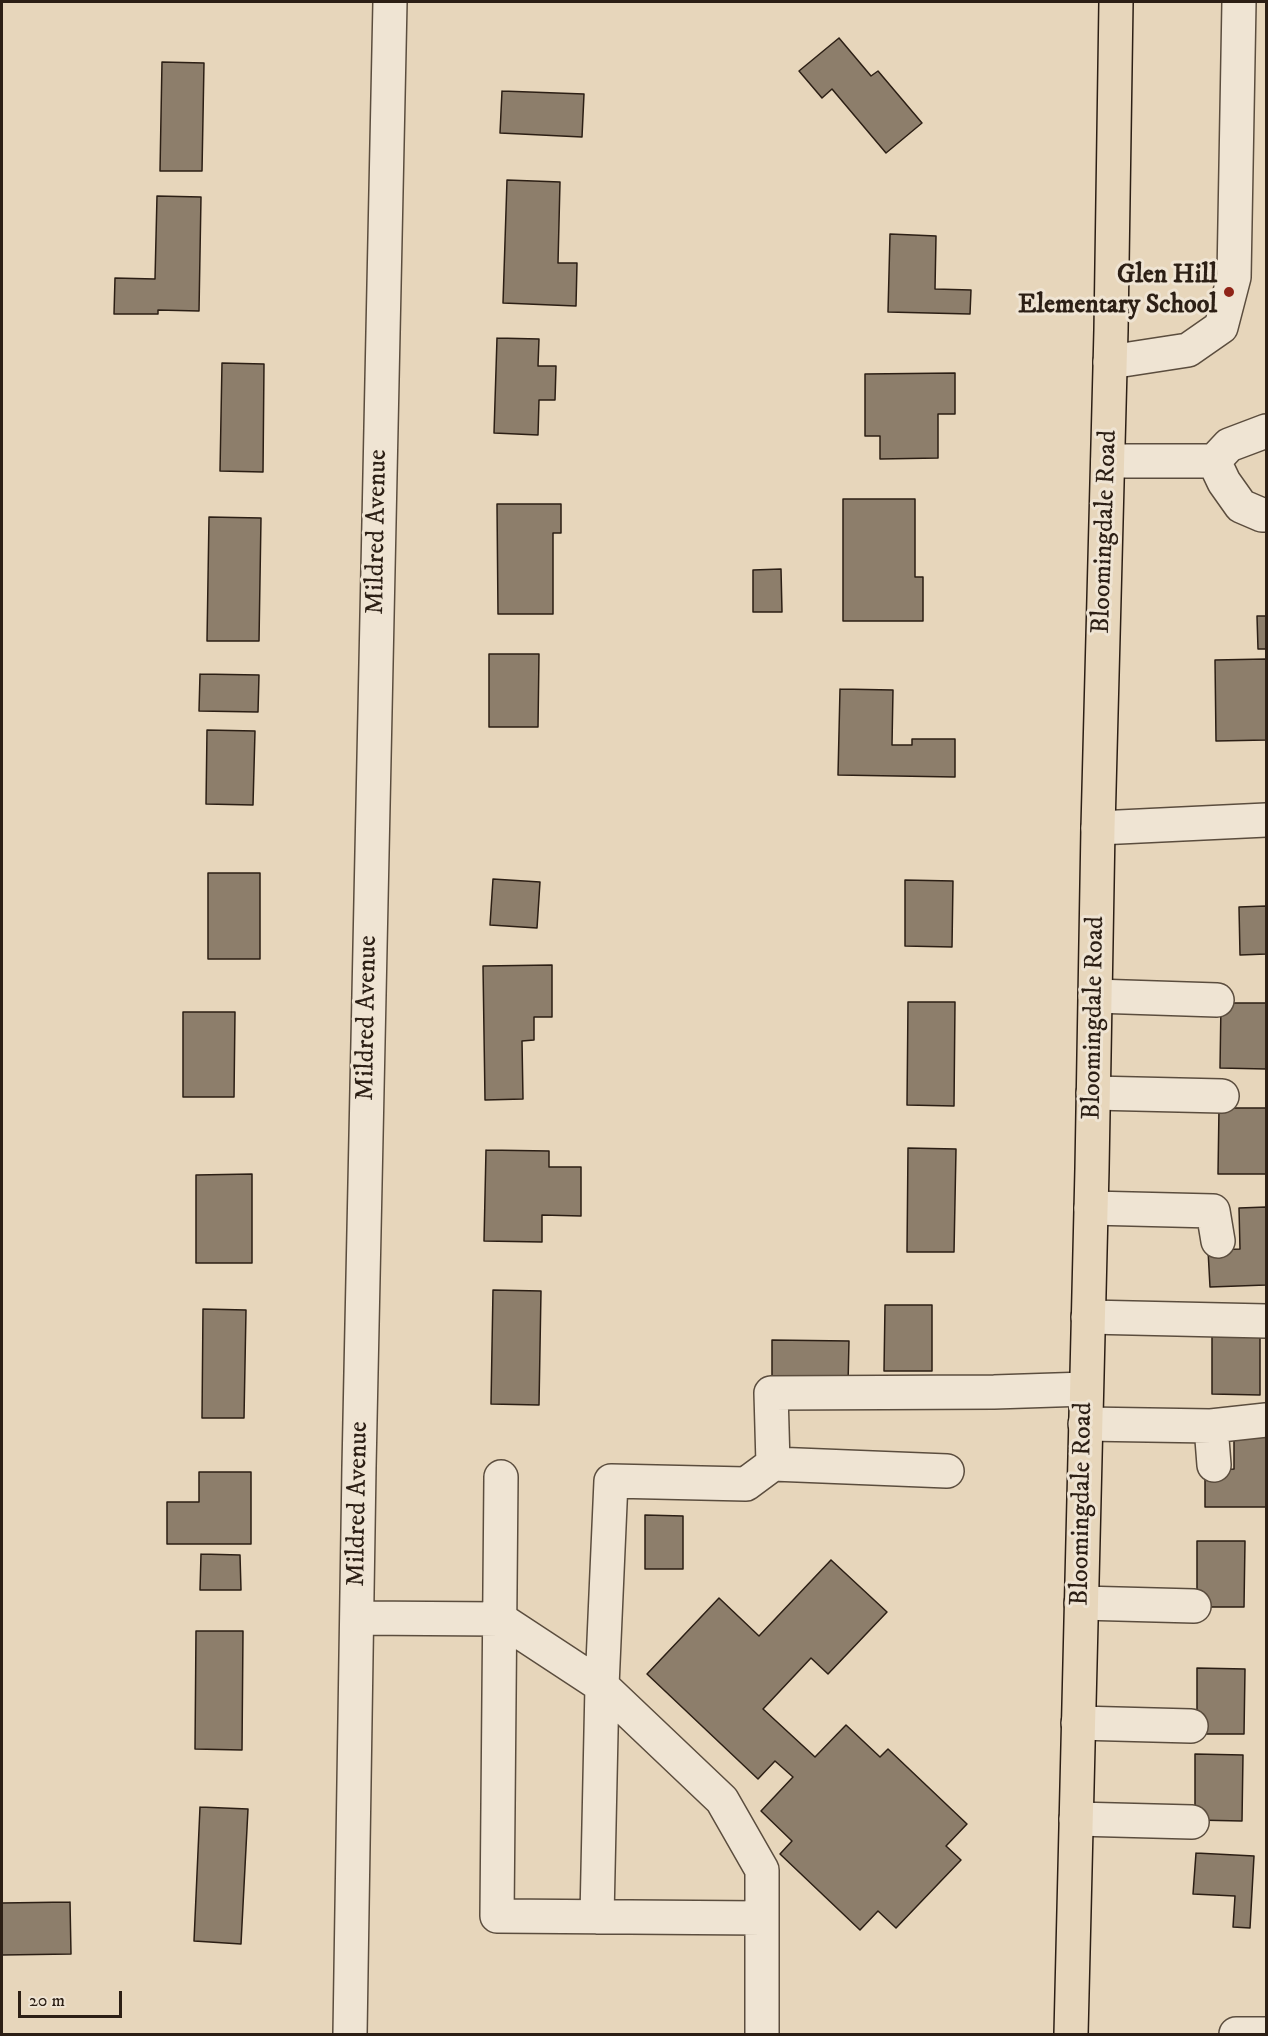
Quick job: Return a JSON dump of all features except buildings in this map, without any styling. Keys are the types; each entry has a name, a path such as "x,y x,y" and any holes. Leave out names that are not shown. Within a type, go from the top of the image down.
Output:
{"main road":[{"name":"Bloomingdale Road","path":"1071,2034 1108,461 1116,2"}],"street":[{"name":"Mildred Avenue","path":"350,2034 390,2"},
{"path":"1110,362 1188,350 1221,327 1234,277 1239,2"},
{"path":"1108,461 1214,461 1229,445 1266,431"},
{"path":"1214,461 1224,482 1241,506 1266,515"},
{"path":"1098,828 1266,820"},
{"path":"1095,996 1217,1000"},
{"path":"1094,1093 1221,1095"},
{"path":"1091,1208 1213,1211 1218,1241"},
{"path":"1088,1317 1266,1321"},
{"path":"773,1464 771,1393 994,1392 1086,1389"},
{"path":"1085,1424 1211,1426 1266,1420"},
{"path":"1211,1426 1214,1465"},
{"path":"597,1917 602,1686 611,1481 746,1484 773,1464 947,1471"},
{"path":"501,1477 497,1916 762,1918"},
{"path":"1081,1603 1194,1606"},
{"path":"357,1618 500,1619 602,1686 722,1800 762,1870 762,2034"},
{"path":"1078,1723 1191,1726"},
{"path":"1076,1819 1192,1822"},
{"path":"1236,2034 1266,2034"}],"place":[{"name":"Glen Hill Elementary School","path":"1229,292"}]}
